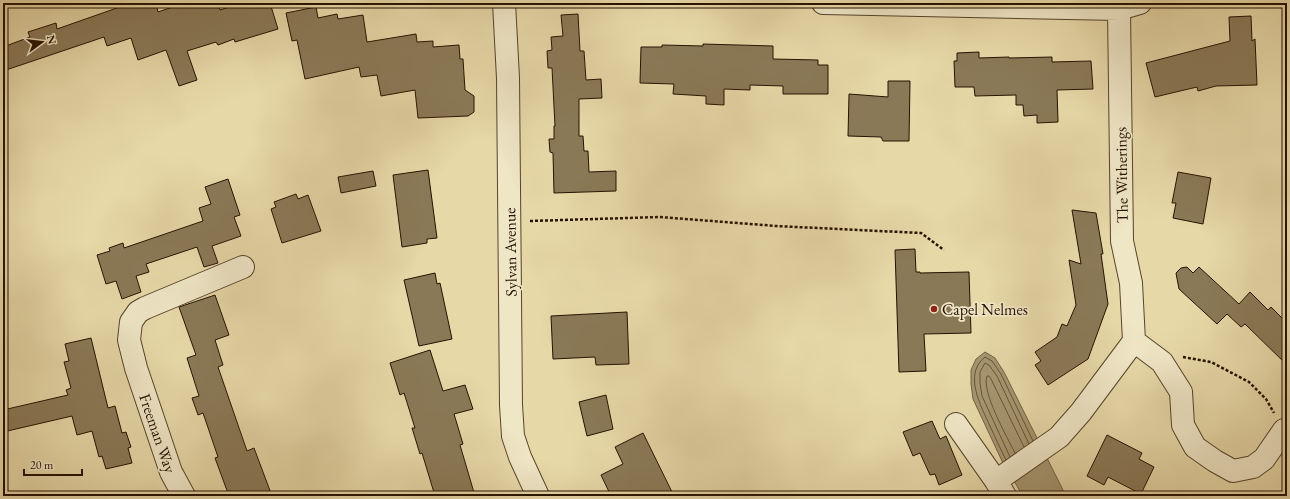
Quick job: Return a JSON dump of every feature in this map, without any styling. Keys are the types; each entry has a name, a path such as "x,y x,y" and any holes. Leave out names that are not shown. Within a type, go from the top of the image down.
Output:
{"street":[{"name":"Sylvan Avenue","path":"504,3 508,78 511,405 513,436 520,457 538,496"},
{"path":"823,3 1119,9 1140,3"},
{"name":"The Witherings","path":"1119,9 1122,241 1131,283 1134,341"},
{"name":"Freeman Way","path":"184,496 171,472 136,368 129,340 131,322 138,312 145,308 243,267"},
{"path":"956,424 1003,483 1042,449 1059,437 1081,412 1134,341 1162,362 1181,392 1183,425 1195,447 1216,461 1233,471 1253,467 1264,459 1284,430"}],"path":[{"path":"509,222 660,217 776,226 921,233 944,250"},
{"path":"1162,362 1184,357 1211,362 1249,382 1266,399 1284,430"}],"water":[{"path":"985,352 995,358 1004,372 1066,496 1023,496 1002,461 973,399 971,370 976,359"}],"building":[{"path":"131,3 156,3 158,12 184,3 218,3 220,10 241,3 270,3 278,29 235,42 234,39 218,45 216,42 187,51 197,80 179,86 166,50 138,60 131,38 107,46 104,37 3,71 3,47 30,37 28,32 56,23 57,29"},
{"path":"316,7 318,18 337,14 338,19 363,15 367,42 416,34 417,42 433,41 433,47 459,45 460,59 463,59 465,90 474,96 474,112 468,116 418,118 415,90 381,96 377,75 361,77 359,67 305,79 297,40 292,41 286,13"},
{"path":"578,14 580,51 584,51 586,80 601,79 602,98 579,99 579,136 583,136 584,151 588,151 589,172 616,171 616,191 554,193 553,153 550,152 549,139 554,139 555,126 552,68 548,68 547,51 552,50 551,37 563,36 561,15"},
{"path":"1251,16 1252,41 1255,39 1257,85 1216,86 1198,91 1197,87 1155,97 1146,63 1230,41 1229,17"},
{"path":"703,44 773,46 773,59 818,60 818,65 828,65 828,94 783,94 783,86 750,85 750,90 724,89 724,105 706,104 706,96 673,94 674,84 640,83 641,47 662,47 662,45 703,46"},
{"path":"979,52 979,58 1052,57 1052,62 1091,61 1093,89 1057,90 1058,122 1037,123 1037,115 1024,116 1023,105 1016,105 1016,95 975,96 974,87 955,87 954,61 957,61 957,53"},
{"path":"888,81 910,81 909,141 883,141 881,137 848,136 849,94 888,97"},
{"path":"428,170 437,238 427,239 427,243 402,247 393,175"},
{"path":"373,171 376,186 341,193 338,177"},
{"path":"1178,172 1211,178 1203,224 1173,218 1176,203 1172,203"},
{"path":"228,179 240,215 234,217 241,236 212,246 218,263 204,267 197,247 146,264 149,272 136,276 141,292 122,299 116,281 106,284 97,255 110,251 109,248 123,243 124,248 203,221 199,208 211,204 205,187"},
{"path":"296,194 298,199 308,195 321,231 282,243 271,209 276,207 274,202"},
{"path":"1072,210 1096,213 1103,254 1101,254 1108,304 1088,359 1048,385 1035,365 1041,361 1035,352 1057,337 1062,324 1067,326 1076,305 1069,260 1081,264"},
{"name":"Capel Nelmes","path":"915,249 916,272 969,272 971,333 924,334 926,371 899,372 895,250"},
{"path":"1187,267 1193,273 1199,267 1239,304 1250,292 1268,310 1271,307 1287,323 1287,365 1245,324 1241,327 1227,314 1217,324 1179,289 1176,273 1181,268"},
{"path":"435,273 437,284 440,283 452,339 419,346 404,280"},
{"path":"215,295 229,335 215,340 223,365 218,367 247,451 254,448 272,496 229,496 215,458 218,457 203,413 198,415 192,398 199,396 187,358 196,355 179,307"},
{"path":"627,312 629,364 596,365 595,357 553,359 551,316"},
{"path":"91,338 108,408 115,406 122,433 126,432 131,447 128,448 132,463 106,469 102,456 99,457 92,431 77,435 72,416 3,432 3,410 68,395 66,390 71,388 64,362 69,361 65,344"},
{"path":"430,350 443,391 465,385 473,409 454,414 463,444 460,445 475,496 435,496 422,453 420,454 412,428 415,428 404,393 400,395 390,363"},
{"path":"606,395 613,429 587,436 579,402"},
{"path":"932,421 940,439 946,436 962,475 939,485 935,474 930,475 920,453 913,456 903,432"},
{"path":"643,433 674,496 611,496 601,475 623,464 615,447"},
{"path":"1107,435 1142,453 1139,459 1154,467 1141,494 1108,477 1104,485 1087,476"}],"place":[{"name":"Capel Nelmes","path":"934,309"}]}
